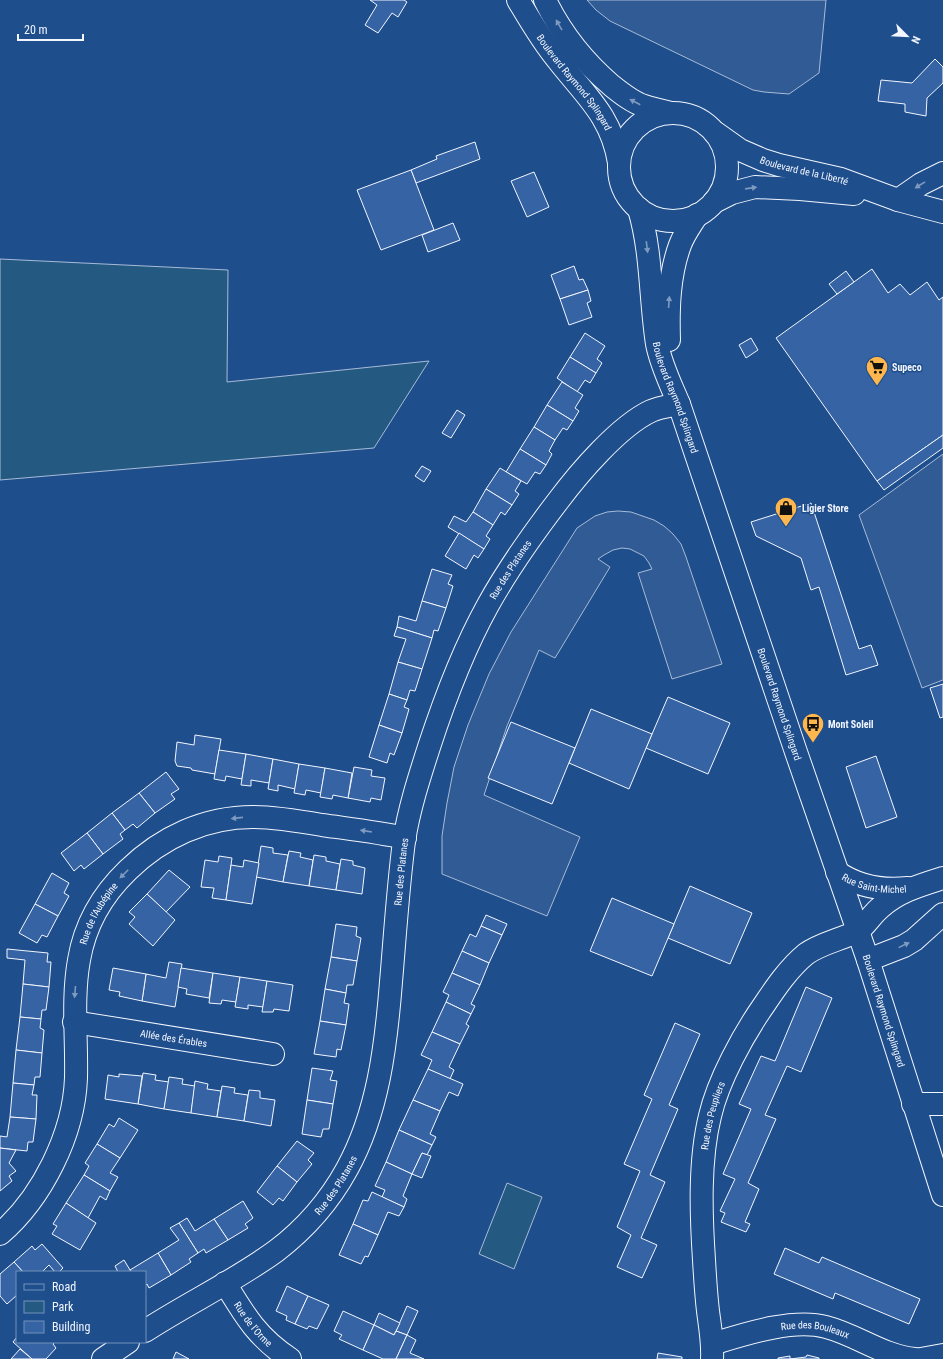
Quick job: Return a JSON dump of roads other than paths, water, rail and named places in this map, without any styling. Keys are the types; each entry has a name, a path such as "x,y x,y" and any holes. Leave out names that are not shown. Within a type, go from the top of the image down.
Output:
{"street":[{"name":"Boulevard Raymond Splingard","path":"518,0 554,55 571,77 594,102 606,122 615,143 620,168"},
{"name":"Boulevard Raymond Splingard","path":"545,0 560,29 586,62 602,78 633,101 644,106 672,113"},
{"path":"672,113 683,114 698,119 708,125 715,132 724,147 727,158 727,170 723,187 714,202 706,210 697,215 681,220 664,220 649,215 639,209 624,188 620,168 624,144 634,129 655,116 672,113"},
{"name":"Boulevard de la Liberté","path":"715,132 740,150 763,160 778,165 842,179 898,200 943,212"},
{"path":"898,200 921,184 943,173"},
{"name":"Boulevard de la Liberté","path":"714,202 742,189 755,187 811,189 898,200"},
{"name":"Boulevard Raymond Splingard","path":"639,209 646,240 657,345 663,366 679,404 708,495 868,960 943,1195"},
{"path":"679,404 669,341 669,301 671,283 680,245 697,215"},
{"name":"Rue des Platanes","path":"146,1330 266,1258 299,1231 318,1211 347,1170 358,1146 373,1103 382,1058 388,1012 404,838 410,812 420,774 443,705 474,632 508,570 569,486 606,447 625,429 641,417 659,408 679,404"},
{"name":"Rue de l'Aubépine","path":"0,1234 14,1221 35,1193 49,1170 65,1134 72,1108 76,1080 74,1022 75,994 79,960 87,930 94,913 110,889 125,873 149,851 173,836 215,821 253,817 288,820 404,838"},
{"name":"Rue Saint-Michel","path":"837,872 854,882 873,888 892,890 914,888"},
{"name":"Rue Saint-Michel","path":"858,931 884,904 897,895 943,878"},
{"path":"868,960 904,946 914,940 943,914"},
{"name":"Rue des Peupliers","path":"712,1351 705,1282 702,1208 705,1138 714,1102 747,1031 786,974 810,951 858,931"},
{"name":"Allée des Érables","path":"74,1022 273,1054"},
{"path":"913,1104 943,1104"},
{"name":"Rue de l'Orme","path":"225,1283 252,1326 268,1342 290,1359"},
{"name":"Rue des Bouleaux","path":"712,1351 774,1328 794,1324 803,1324 826,1327 889,1353 915,1359"},
{"path":"103,1359 127,1343"},
{"path":"921,1359 943,1355"}],"place":[{"name":"Supeco","path":"877,386"},
{"name":"Ligier Store","path":"786,528"},
{"name":"Mont Soleil","path":"813,744"}]}
